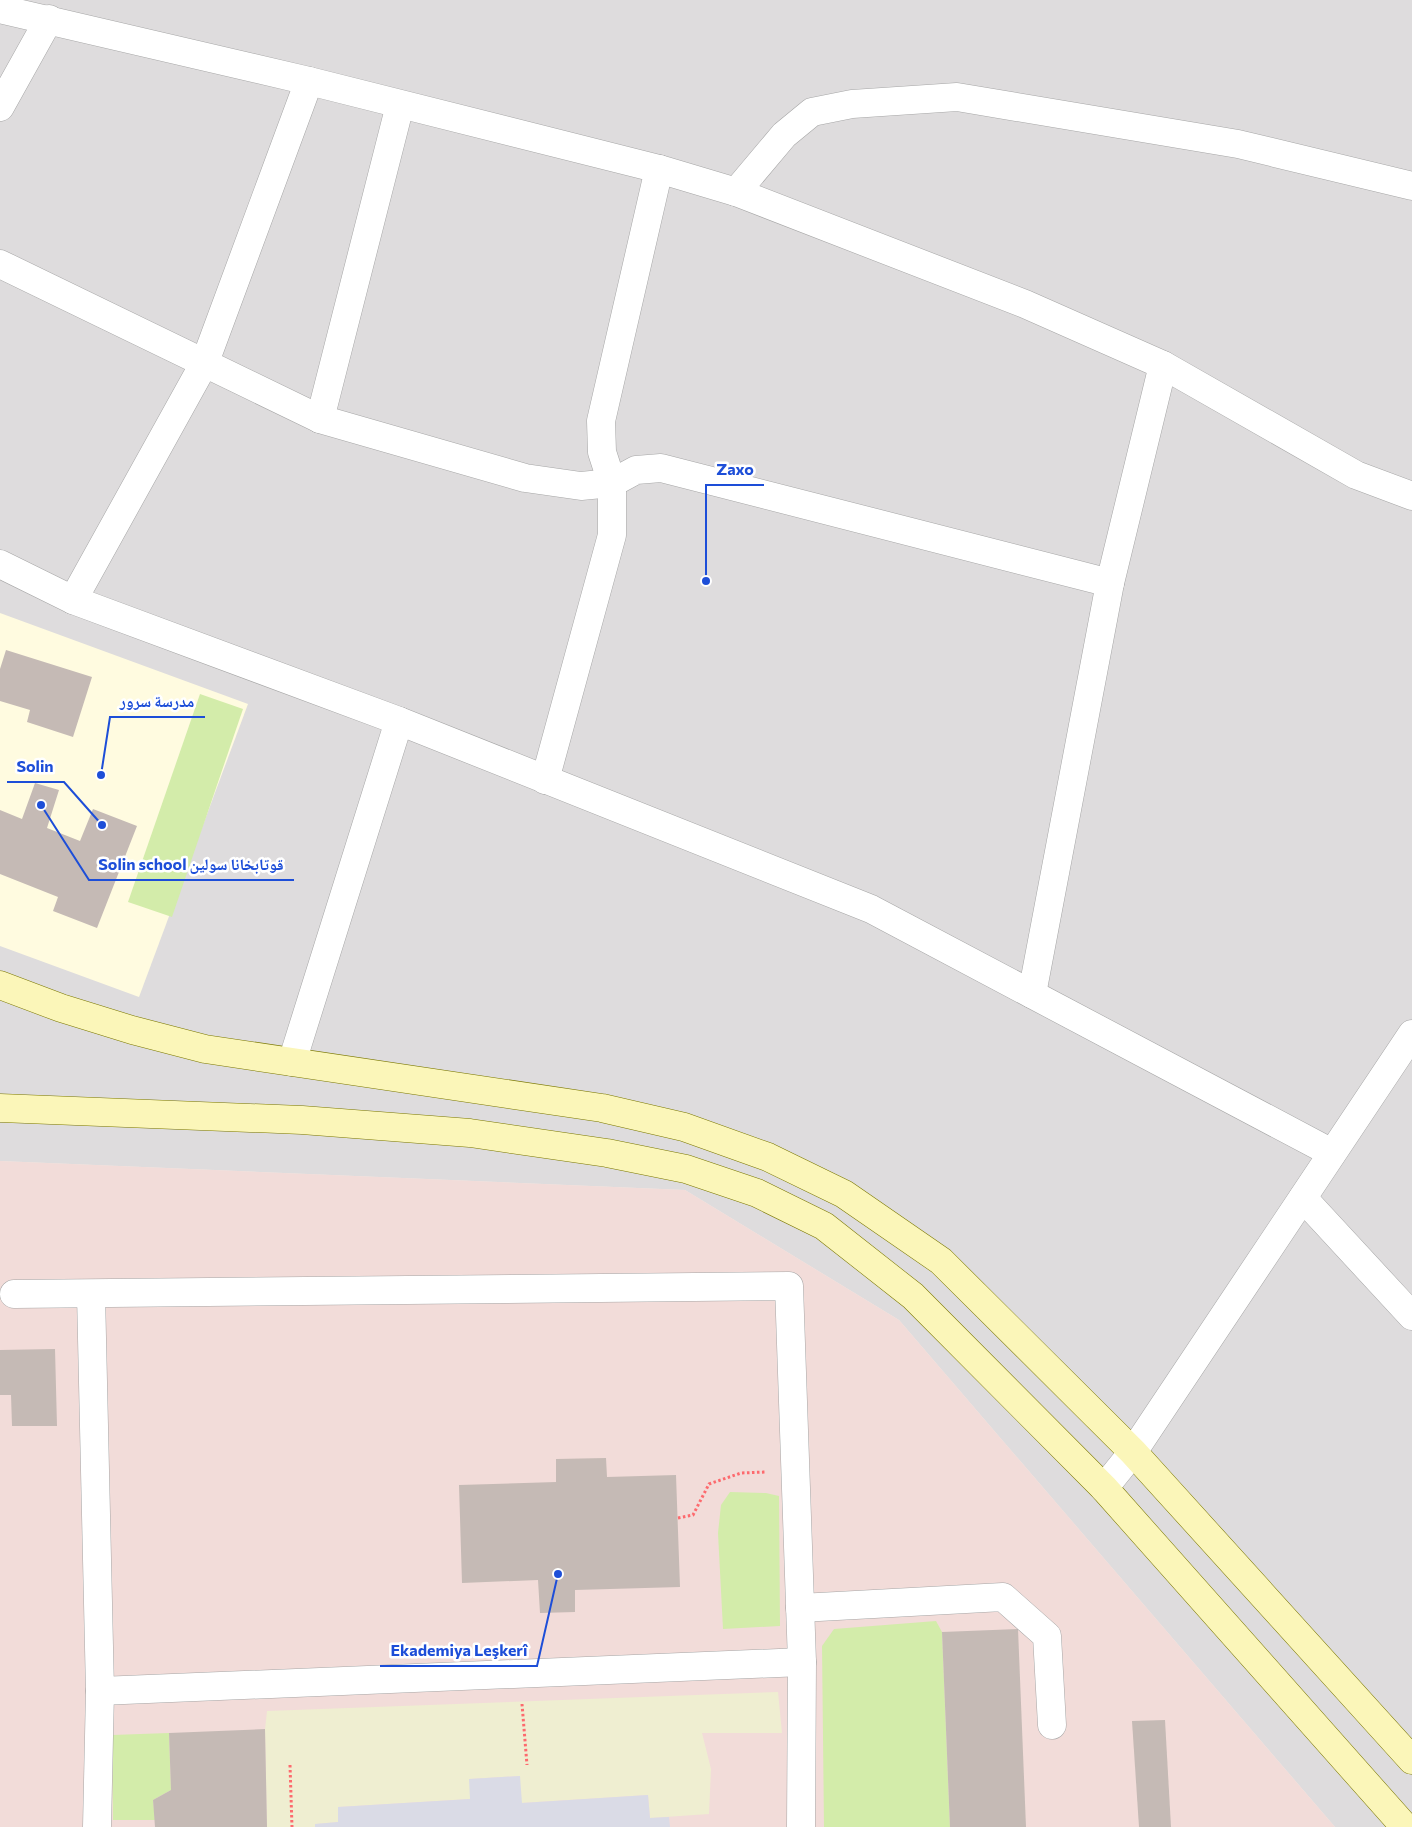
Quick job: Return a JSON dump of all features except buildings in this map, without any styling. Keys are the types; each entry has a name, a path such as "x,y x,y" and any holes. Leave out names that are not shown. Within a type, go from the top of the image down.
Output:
{"main road":[{"path":"0,985 61,1008 205,1049 602,1108 684,1126 768,1157 844,1194 941,1261 1133,1452 1412,1760"},
{"path":"0,1108 302,1120 460,1132 607,1153 686,1169 757,1193 824,1226 914,1296 1104,1488 1405,1827"}],"street":[{"path":"0,9 309,81 659,169 736,192 1025,304 1163,365 1356,476 1412,496"},
{"path":"0,107 49,19"},
{"path":"73,600 206,362 309,81"},
{"path":"736,192 784,135 812,112 852,104 958,96 1238,144 1412,186"},
{"path":"320,418 400,105"},
{"path":"545,780 612,534 612,482 602,452 601,421 659,169"},
{"path":"0,264 320,418 526,478 580,486 612,482 636,470 661,468 1110,583"},
{"path":"1032,994 1110,583 1163,365"},
{"path":"0,564 73,600 399,721 871,909 1332,1154"},
{"path":"292,1062 399,721"},
{"path":"1104,1488 1133,1452 1412,1034"},
{"path":"1303,1198 1412,1316"},
{"path":"14,1294 789,1286 802,1662 802,1827"},
{"path":"91,1294 100,1691 97,1827"},
{"path":"800,1608 1003,1596 1047,1636 1052,1725"},
{"path":"100,1691 802,1662"}],"path":[{"path":"678,1518 693,1515 709,1484 741,1473 796,1470"},
{"path":"519,1674 527,1765"},
{"path":"290,1765 292,1827"}],"shaded area":[{"path":"0,0 1412,0 1412,1827 1335,1827 899,1320 685,1190 0,1161"},
{"path":"0,613 248,704 139,997 0,946"},
{"path":"0,1161 685,1190 899,1320 1335,1827 0,1827"},
{"path":"520,1776 522,1803 648,1795 650,1818 669,1817 670,1827 315,1827 315,1824 338,1822 338,1807 470,1799 469,1779"}],"green space":[{"path":"200,694 243,709 172,917 128,902"},
{"path":"730,1492 766,1493 779,1496 780,1626 723,1629 718,1533 721,1505"},
{"path":"936,1621 942,1632 950,1827 824,1827 822,1646 834,1629"},
{"path":"778,1692 782,1733 702,1733 711,1769 709,1814 650,1818 648,1795 521,1803 519,1776 470,1779 470,1799 338,1807 339,1822 316,1824 315,1827 267,1827 265,1729 267,1711"},
{"path":"169,1733 171,1790 153,1800 155,1820 113,1820 112,1735"}],"place":[{"name":"Zaxo","path":"706,581"},
{"name":"مدرسة سرور","path":"101,775"},
{"name":"Solin school قوتابخانا سولین","path":"41,805"},
{"name":"Solin","path":"102,825"},
{"name":"Ekademiya Leşkerî","path":"558,1574"}]}
